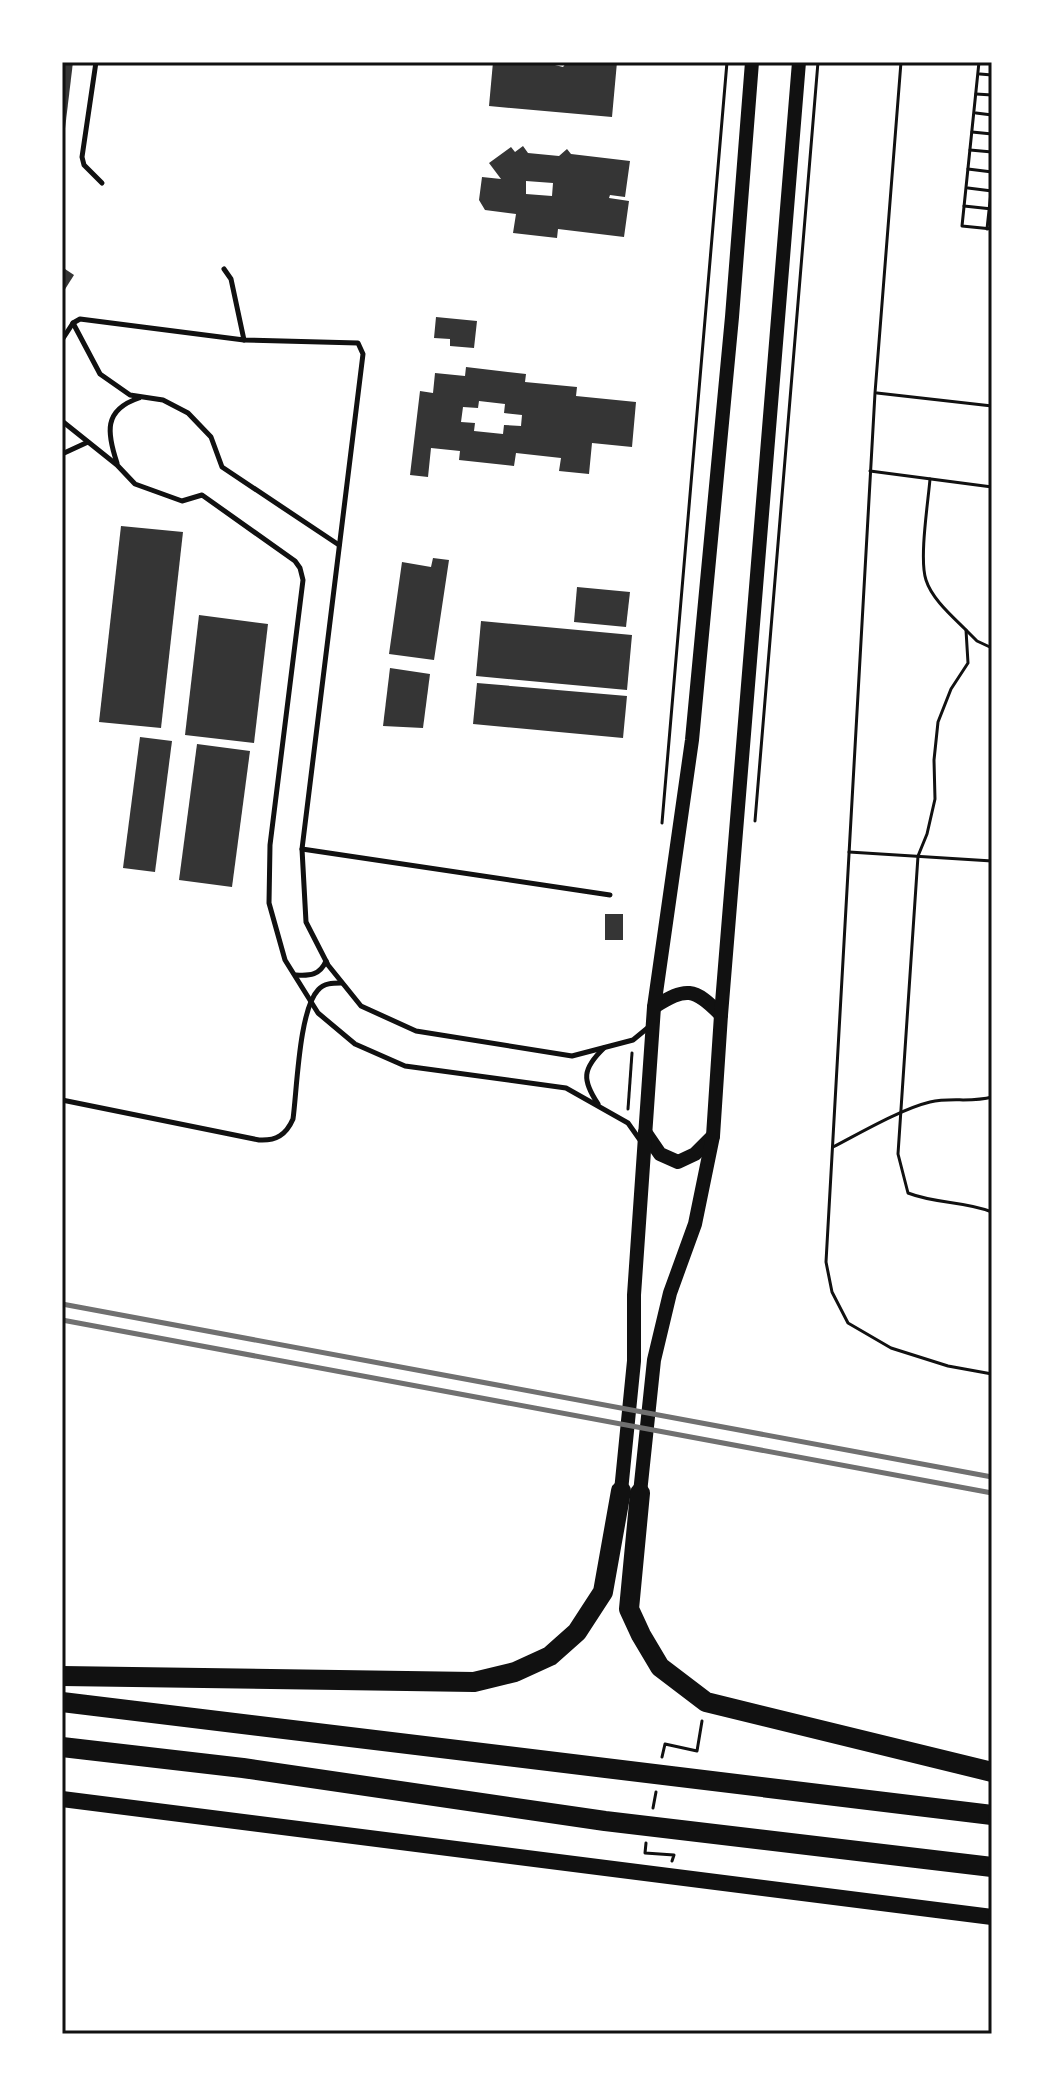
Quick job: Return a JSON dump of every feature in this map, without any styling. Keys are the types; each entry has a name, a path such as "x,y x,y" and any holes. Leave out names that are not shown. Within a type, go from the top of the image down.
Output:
{"highway":[{"path":"62,1676 474,1682 515,1672 550,1656 577,1632 603,1592 631,1492"},
{"path":"631,1492 629,1609 660,1667 706,1702 992,1772"},
{"path":"62,1702 992,1815"},
{"path":"62,1747 243,1768 605,1821 992,1867"}],"main road":[{"path":"62,1799 992,1917"}],"street":[{"path":"631,1492 634,1295 654,1007 692,740 732,317 752,62"},
{"path":"631,1492 654,1360 670,1293 695,1224 713,1136 799,62"},
{"path":"654,1007 675,994 689,992 703,996 721,1015"},
{"path":"645,1139 660,1154 678,1162 695,1154 713,1136"}],"lane":[{"path":"96,62 82,157 84,165 102,183"},
{"path":"224,269 231,279 244,340"},
{"path":"62,340 73,323 89,319 244,340 358,343 363,354 302,849 306,922 326,961 361,1006 416,1031 572,1056 633,1040 654,1023"},
{"path":"73,323 100,374 130,395 163,400 188,413 211,437 222,467 339,545"},
{"path":"117,465 109,438 111,421 122,404 139,398"},
{"path":"62,421 117,465 135,484 182,501 202,495 295,561 300,568 303,580 270,845 269,903 285,960 318,1013 355,1044 405,1066 566,1088 628,1123 645,1139"},
{"path":"62,454 88,442"},
{"path":"302,849 610,895"},
{"path":"295,975 317,972 326,961"},
{"path":"62,1100 259,1140 277,1139 289,1128 293,1119 303,1030 311,1002 322,986 342,983"},
{"path":"600,1107 586,1085 586,1071 592,1059 605,1048"}],"path":[{"path":"661,835 727,62"},
{"path":"755,821 818,62"},
{"path":"901,62 870,471 826,1262 832,1292 848,1323 891,1348 948,1366 992,1374"},
{"path":"979,62 962,226 989,229 992,183"},
{"path":"978,74 992,75"},
{"path":"976,94 992,95"},
{"path":"974,113 992,115"},
{"path":"972,132 992,134"},
{"path":"970,150 992,152"},
{"path":"968,169 992,172"},
{"path":"966,188 992,190"},
{"path":"964,206 990,209"},
{"path":"875,393 992,406"},
{"path":"870,471 992,487"},
{"path":"930,479 924,542 926,580 945,609 977,641 992,648"},
{"path":"966,630 968,663 951,689 938,722 934,760 935,799 918,856 898,1154 908,1193 930,1201 976,1205 992,1212"},
{"path":"849,852 992,861"},
{"path":"628,1123 633,1040"},
{"path":"833,1147 928,1102 951,1099 978,1101 992,1097"},
{"path":"662,1759 665,1744 697,1751 706,1702"},
{"path":"650,1821 656,1790"},
{"path":"648,1837 645,1853 674,1855"}],"building":[{"path":"62,62 73,62 64,137 62,137"},
{"path":"493,62 543,62 563,67 567,62 617,62 612,117 489,106"},
{"path":"523,146 528,153 559,156 567,149 571,154 630,161 625,197 610,195 609,198 629,201 624,237 558,229 557,238 513,233 516,214 485,210 479,200 482,177 501,179 489,163 511,147 515,152","holes":["526,181 553,183 552,196 526,194"]},
{"path":"62,267 74,275 62,294"},
{"path":"436,317 477,321 474,348 450,346 450,339 434,338"},
{"path":"466,367 526,374 525,382 577,387 576,396 636,402 632,447 592,443 589,474 559,471 561,458 516,453 514,466 459,460 460,451 431,448 428,477 410,475 420,391 433,393 435,373 465,376","holes":["479,401 505,404 504,413 522,415 521,426 504,425 503,434 474,431 475,423 461,422 463,407 478,408"]},
{"path":"121,526 183,532 161,728 99,722"},
{"path":"433,558 449,560 434,660 389,654 402,562 431,567"},
{"path":"577,587 630,592 626,627 574,622"},
{"path":"199,615 268,624 254,743 185,735"},
{"path":"481,621 632,635 627,690 476,676"},
{"path":"390,668 430,674 423,728 383,726"},
{"path":"477,683 627,696 623,738 473,724"},
{"path":"140,737 172,741 155,872 123,868"},
{"path":"197,744 250,751 232,887 179,880"},
{"path":"605,914 623,914 623,940 605,940"}],"railway":[{"path":"62,1304 992,1477"},
{"path":"62,1320 992,1493"}]}
